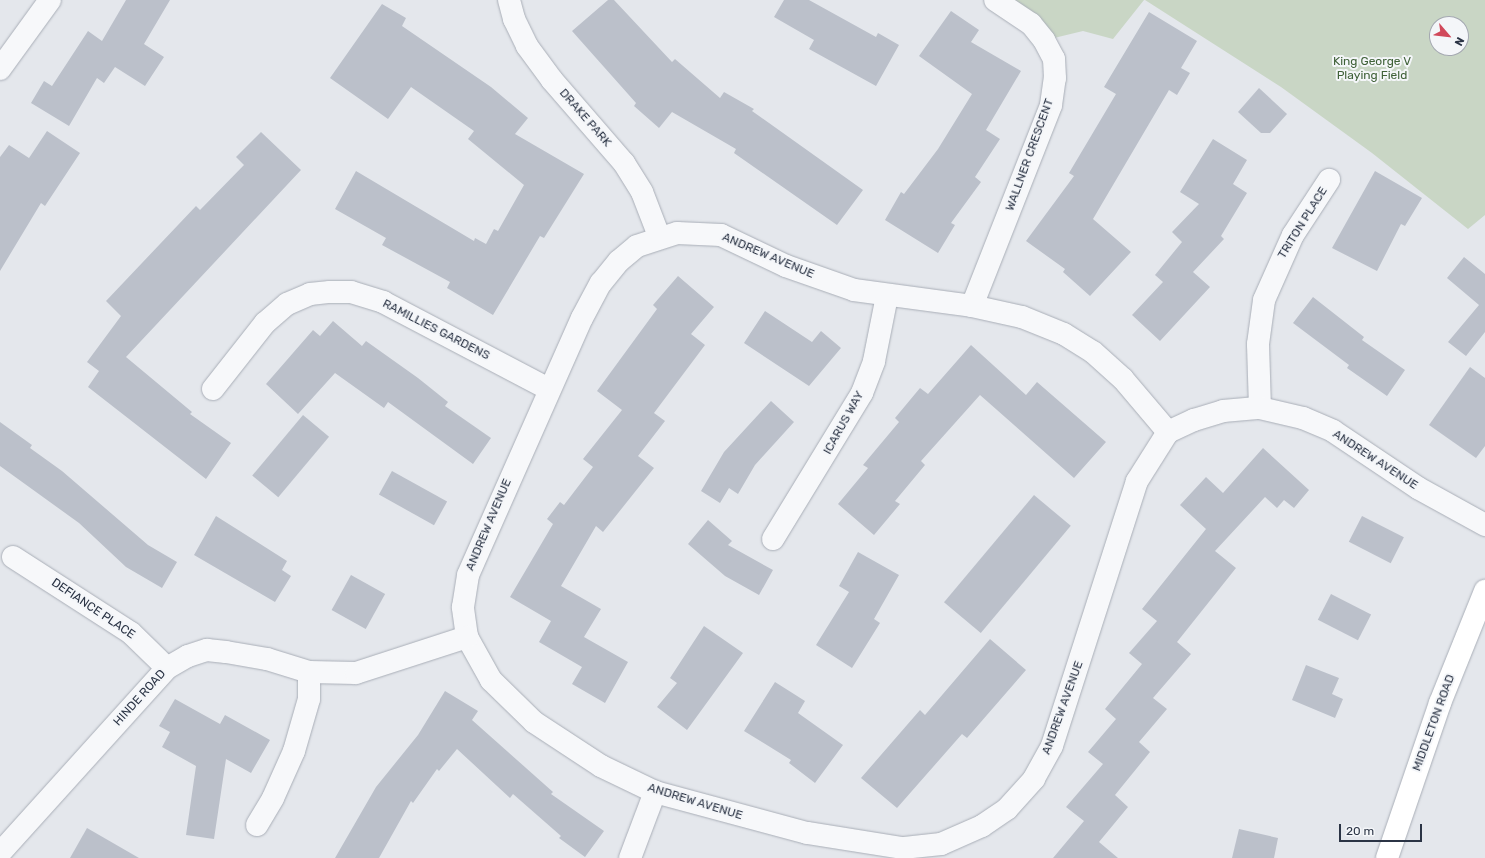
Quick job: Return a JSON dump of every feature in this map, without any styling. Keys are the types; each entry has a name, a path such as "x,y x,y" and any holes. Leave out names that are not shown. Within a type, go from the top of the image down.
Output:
{"main road":[{"name":"MIDDLETON ROAD","path":"1387,858 1440,703 1485,591"}],"street":[{"path":"0,69 50,0"},
{"name":"DRAKE PARK","path":"509,0 514,19 527,46 552,80 624,163 642,192 659,236"},
{"name":"WALLNER CRESCENT","path":"972,306 1051,105 1055,78 1054,59 1044,40 1031,24 995,0"},
{"name":"TRITON PLACE","path":"1260,408 1258,344 1264,300 1293,235 1330,180"},
{"name":"ANDREW AVENUE","path":"1168,432 1123,378 1093,352 1064,334 1022,317 972,306 887,296 818,278 721,235 700,232 659,236 637,246 601,283 549,389 468,575 462,607 467,636 491,680 534,722 601,766 655,792 807,833 902,853 941,844 968,833 1007,809 1034,780 1052,746 1137,481 1168,432 1194,420 1223,411 1260,408 1281,410 1333,431 1418,488 1485,525"},
{"name":"RAMILLIES GARDENS","path":"213,389 265,324 287,304 310,294 330,292 351,292 383,302 549,389"},
{"name":"ICARUS WAY","path":"773,538 862,393 874,361 887,296"},
{"name":"DEFIANCE PLACE","path":"13,557 131,633 167,668"},
{"name":"HINDE ROAD","path":"0,853 167,668 188,656 207,650 268,659 309,672 356,673 467,636"},
{"path":"257,825 273,798 294,751 309,699 309,672"},
{"path":"630,858 655,792"}],"green space":[{"path":"1001,0 1144,0 1113,39 1083,31 1054,38"},
{"name":"King George V Playing Field","path":"1145,0 1485,0 1485,215 1468,229 1372,153 1281,87"}],"building":[{"path":"126,0 170,0 144,44 164,57 145,86 115,67 104,83 97,78 69,126 31,103 44,81 52,86 88,31 102,41"},
{"path":"608,0 614,0 672,62 675,59 720,98 724,92 754,109 752,111 863,190 837,225 734,153 736,149 672,112 659,128 634,106 636,103 572,31"},
{"path":"784,0 809,0 876,37 878,33 899,45 876,86 809,49 814,40 774,17"},
{"path":"382,4 406,18 402,26 491,87 528,118 515,134 584,174 544,238 540,236 493,315 447,288 450,282 382,245 386,238 335,209 356,171 474,241 475,238 486,244 494,229 498,231 524,185 468,139 474,131 411,87 388,119 330,78"},
{"path":"951,11 979,30 971,42 1021,71 986,130 1000,139 975,177 981,182 951,223 955,225 938,253 885,220 901,192 904,194 938,149 972,94 919,56"},
{"path":"1149,12 1197,41 1181,68 1190,73 1177,95 1169,90 1093,219 1131,252 1090,296 1063,272 1065,269 1026,241 1074,176 1069,173 1116,94 1104,87"},
{"path":"1259,88 1287,114 1270,133 1261,133 1238,112"},
{"path":"47,131 80,153 45,206 41,203 0,271 0,157 9,145 29,158"},
{"path":"261,132 301,170 126,357 192,412 190,414 231,443 206,479 88,387 99,371 87,362 121,316 106,301 196,206 200,210 244,165 236,157"},
{"path":"1213,139 1247,160 1233,184 1247,193 1221,236 1224,239 1193,272 1210,287 1160,341 1132,315 1163,282 1155,275 1182,242 1172,232 1199,204 1180,192"},
{"path":"1375,171 1422,198 1405,226 1401,224 1377,271 1332,248"},
{"path":"1464,257 1485,274 1485,332 1466,356 1448,342 1479,305 1447,278"},
{"path":"678,276 714,307 691,334 705,345 654,413 665,421 638,456 654,468 603,532 596,526 561,586 601,609 584,637 628,662 605,703 572,684 582,667 539,642 551,621 510,597 553,524 547,519 560,502 564,505 593,467 583,459 622,410 597,391 657,309 653,305"},
{"path":"1313,297 1364,337 1362,340 1405,370 1387,396 1347,368 1349,365 1293,323"},
{"path":"765,311 812,342 821,331 841,348 809,386 744,343"},
{"path":"333,321 362,346 366,341 418,378 448,402 445,406 491,438 473,464 388,402 384,408 335,373 298,414 266,384 313,330 320,336"},
{"path":"971,345 1026,395 1037,382 1106,442 1074,478 980,395 921,461 925,465 895,501 900,504 874,535 838,504 868,468 863,465 899,422 895,418 920,388 928,394"},
{"path":"1470,367 1485,378 1485,446 1476,458 1429,425"},
{"path":"771,401 794,422 755,465 738,494 729,488 720,503 701,491 724,452"},
{"path":"303,415 329,437 278,497 252,476"},
{"path":"0,422 32,445 30,448 62,471 148,545 177,562 162,588 126,567 79,523 0,466"},
{"path":"1263,448 1309,490 1294,508 1284,500 1277,508 1265,497 1215,551 1236,568 1177,642 1191,654 1153,698 1167,709 1139,742 1150,752 1115,795 1128,807 1099,842 1118,858 1053,858 1084,821 1066,807 1103,764 1088,752 1116,719 1105,709 1142,664 1129,653 1157,621 1142,609 1206,529 1180,505 1206,477 1223,493"},
{"path":"392,471 447,502 434,525 379,495"},
{"path":"1034,495 1071,526 981,633 944,602"},
{"path":"216,516 287,561 282,570 291,576 275,602 194,555"},
{"path":"1362,516 1404,537 1391,563 1349,542"},
{"path":"708,520 732,541 728,545 773,570 759,595 725,576 688,544"},
{"path":"858,552 899,575 874,619 880,623 852,668 816,645 849,592 839,586"},
{"path":"351,575 385,594 366,629 332,610"},
{"path":"1331,594 1371,614 1358,640 1318,620"},
{"path":"704,626 743,653 687,730 657,707 677,683 670,678"},
{"path":"990,639 1026,670 967,738 962,734 897,808 861,778 920,710 925,715"},
{"path":"1306,665 1339,678 1332,694 1343,699 1335,718 1292,700"},
{"path":"775,682 805,701 798,713 843,745 815,783 789,763 791,760 744,731"},
{"path":"445,691 478,711 472,720 553,792 551,794 604,831 585,857 559,838 561,836 513,794 510,798 457,749 439,771 437,769 413,803 411,801 379,858 335,858 376,787 418,735"},
{"path":"175,699 220,724 225,715 270,740 251,773 226,759 214,839 186,835 196,766 162,747 170,732 159,726"},
{"path":"87,828 139,858 70,858"},
{"path":"1239,829 1278,838 1274,858 1232,858"}]}
